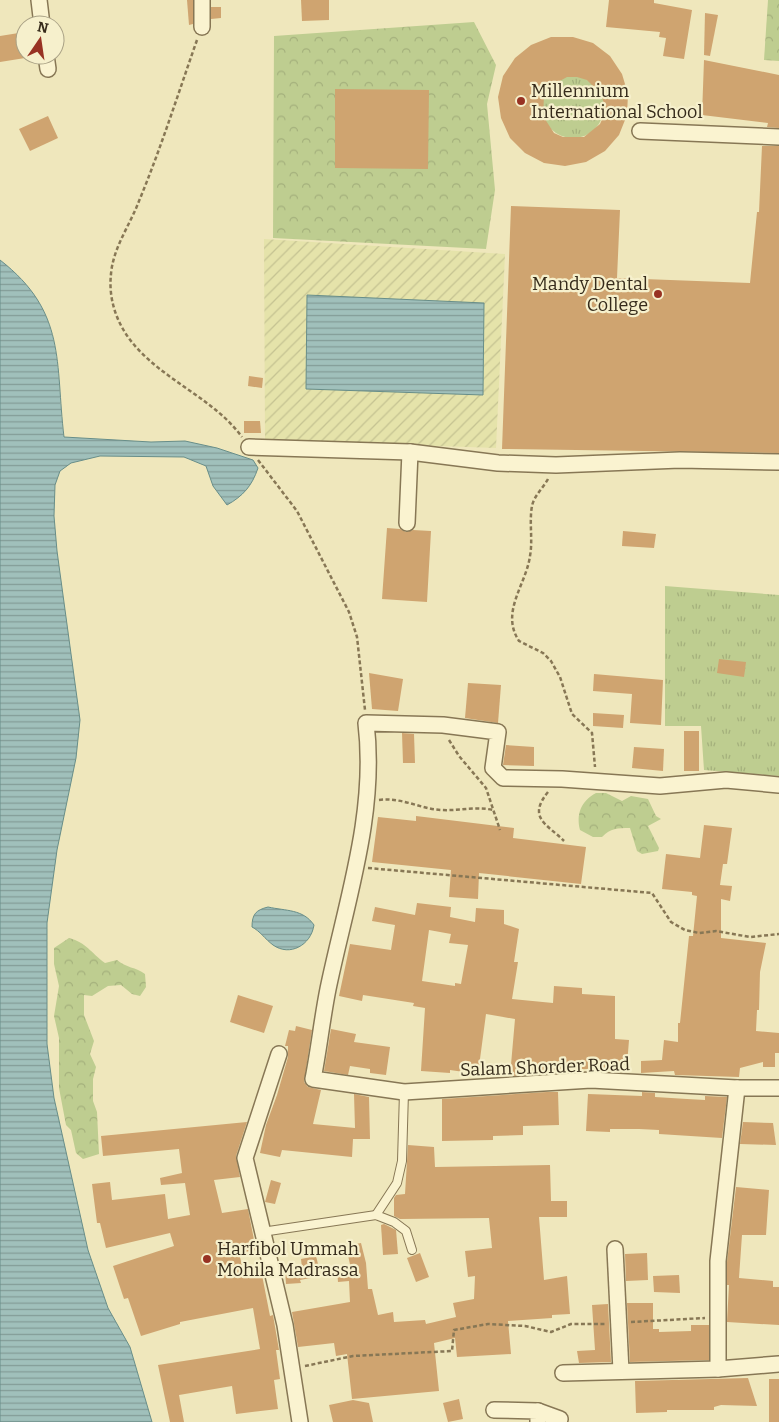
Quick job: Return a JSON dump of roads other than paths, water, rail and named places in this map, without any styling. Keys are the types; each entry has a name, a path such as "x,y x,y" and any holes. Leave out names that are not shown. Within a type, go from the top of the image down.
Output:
{"street":[{"path":"39,0 41,15"},
{"path":"202,0 202,27"},
{"path":"640,132 779,137"},
{"path":"249,447 410,452 498,463 556,465 680,460 779,462"},
{"path":"407,523 410,452"},
{"name":"Salam Shorder Road","path":"779,785 726,780 660,786 503,778 493,768 498,732 443,725 366,723 369,744 366,801 357,866 328,991 313,1079 404,1092 591,1080 737,1088 779,1088"},
{"path":"279,1054 245,1158 285,1325 300,1422"},
{"path":"718,1369 718,1261 737,1088"},
{"path":"615,1249 621,1371"},
{"path":"563,1372 718,1369 779,1364"},
{"path":"494,1410 560,1419"}],"lane":[{"path":"376,1215 397,1183 402,1161 404,1092"},
{"path":"262,1232 376,1215 394,1222 406,1231 412,1250"}],"water":[{"path":"0,260 22,279 37,299 47,319 54,340 64,437 151,442 185,441 217,448 253,460 258,468 246,490 227,505 213,486 206,466 184,457 100,456 71,463 60,471 55,485 54,516 57,551 80,720 76,758 57,850 47,923 47,1044 54,1098 88,1250 108,1308 130,1347 152,1422 0,1422"},
{"path":"307,295 484,303 483,395 306,389"},
{"path":"268,907 305,916 314,925 309,938 299,947 293,949 286,950 273,945 252,927 256,913"}],"place":[{"name":"Millennium International School","path":"521,101"},
{"name":"Mandy Dental College","path":"658,294"},
{"name":"Harfibol Ummah Mohila Madrassa","path":"207,1259"}]}
